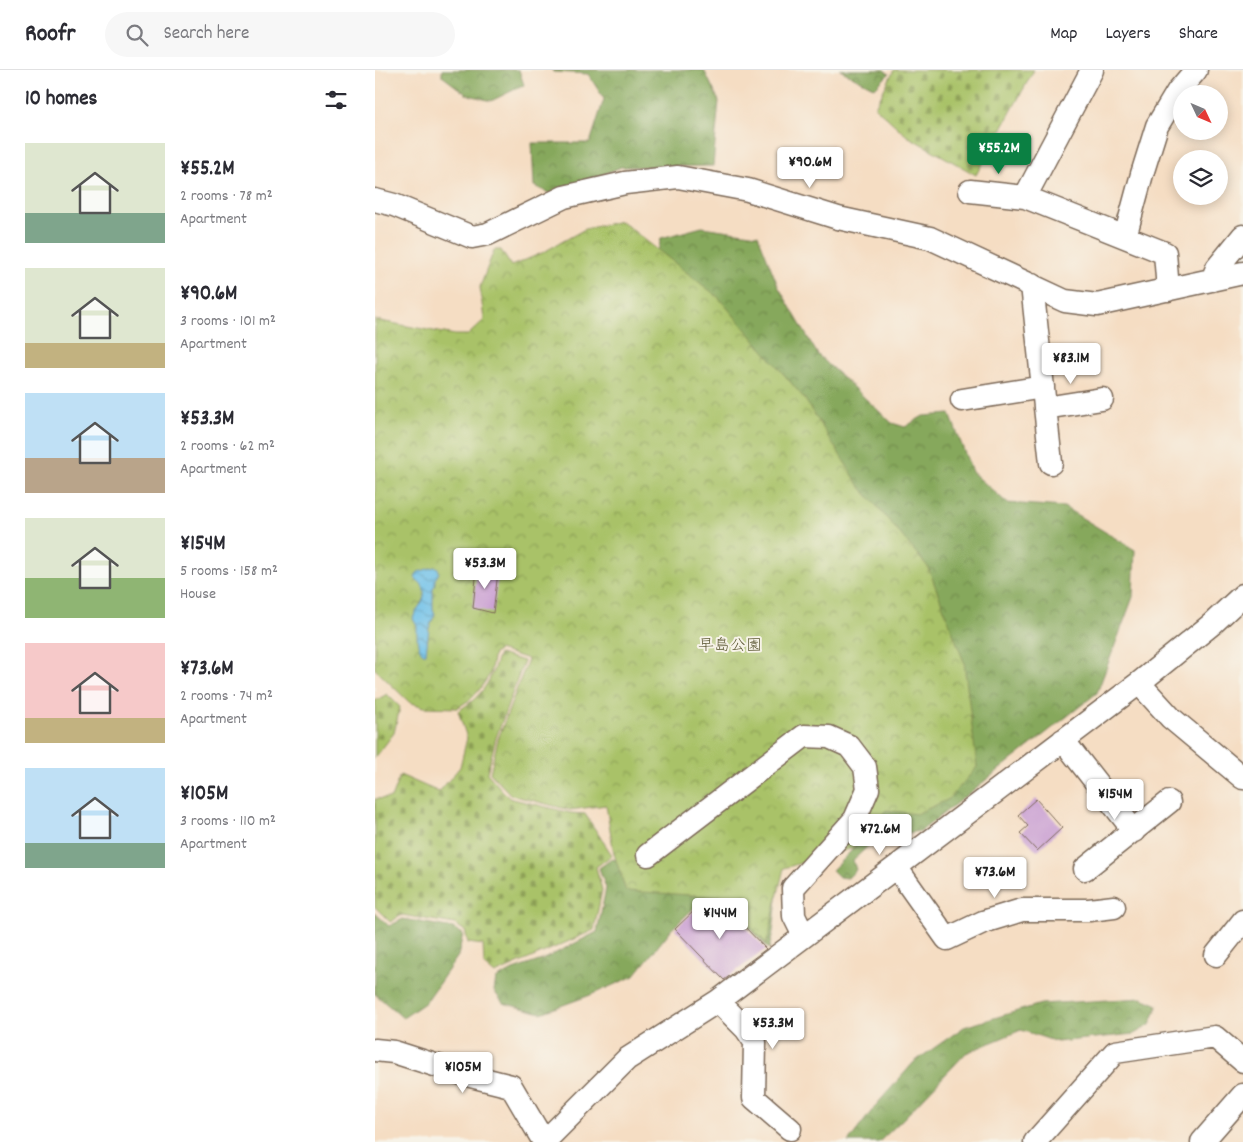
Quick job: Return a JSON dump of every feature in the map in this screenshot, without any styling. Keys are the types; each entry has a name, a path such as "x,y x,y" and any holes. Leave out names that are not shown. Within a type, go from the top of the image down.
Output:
{"street":[{"path":"1025,197 1093,70"},
{"path":"1125,237 1157,126 1177,91 1196,70"},
{"path":"375,200 394,205 472,237 488,234 564,197 625,183 678,178 748,190 838,218 930,238 1065,301 1097,305 1243,273"},
{"path":"970,191 1025,197 1165,253 1168,290"},
{"path":"1212,280 1217,268 1243,236"},
{"path":"1032,285 1051,463"},
{"path":"962,400 1044,397 1102,399"},
{"path":"375,1050 394,1052 463,1074 511,1086 544,1142 627,1059 718,1001 896,867 1139,683 1212,624 1243,595"},
{"path":"1139,683 1171,718 1243,778"},
{"path":"648,855 804,736 829,737 849,746 865,767 868,789 855,819 793,888 794,916 804,936"},
{"path":"1063,740 1134,830"},
{"path":"1085,869 1169,802"},
{"path":"896,867 947,939 983,922 1022,910 1089,910 1114,907"},
{"path":"1216,956 1243,922"},
{"path":"718,1001 746,1029 755,1042 754,1098 790,1129"},
{"path":"1035,1142 1115,1052 1215,1037 1243,1061"},
{"path":"1201,1142 1243,1095"}],"green space":[{"path":"442,70 519,70 524,85 491,101 466,94 442,76"},
{"path":"552,70 704,70 719,101 713,166 621,167 553,195 534,186 532,143 590,143 604,99 588,74 553,72"},
{"path":"840,70 884,70 889,74 875,88"},
{"path":"894,70 1034,70 976,175 907,136 875,107"},
{"name":"早島公園","path":"621,221 718,297 804,398 859,485 928,567 964,662 977,767 949,799 916,814 886,810 853,848 784,868 767,944 723,897 626,891 614,854 606,805 570,810 511,795 490,773 498,739 528,659 499,650 494,654 490,674 480,689 471,699 457,708 424,707 409,702 375,669 375,320 455,335 468,335 484,320 480,287 494,250 501,250 511,266 542,253 585,229"},
{"path":"702,227 758,235 778,286 818,355 892,423 905,427 923,416 950,414 972,472 1007,503 1064,507 1135,550 1133,597 1097,693 921,831 901,834 891,825 853,860 856,870 848,878 839,877 832,870 871,831 877,815 646,304 661,238"},
{"path":"499,654 524,661 496,738 487,773 509,798 571,813 585,814 612,855 596,867 602,890 594,930 495,974 484,965 483,945 468,943 465,931 455,924 402,915 390,922 375,907 375,799 391,798 400,775 439,792 460,767 467,738 458,711 474,699 485,687"},
{"path":"387,694 400,707 394,733 375,758 375,701"},
{"path":"612,859 633,864 781,866 773,932 769,949 722,900 698,904 671,930 634,976 588,996 541,1013 503,1003 494,991 496,979 513,970 542,960 597,932 606,888 599,868"},
{"path":"375,913 389,926 403,919 453,928 463,934 458,956 426,1002 403,1018 375,994"},
{"path":"1142,998 1158,1005 1150,1025 1134,1034 1057,1042 1021,1030 966,1053 879,1142 848,1142 877,1104 914,1062 964,1027 1041,1004"}],"water":[{"path":"437,567 439,572 433,588 433,609 435,614 429,628 426,653 423,654 418,644 417,626 413,619 423,599 424,590 415,576 418,572"}],"building":[{"path":"477,568 498,572 493,613 473,608"},
{"path":"1036,799 1062,828 1037,851 1020,833 1028,826 1018,815"},
{"path":"720,901 766,949 724,980 675,929 697,908 705,915"}]}
